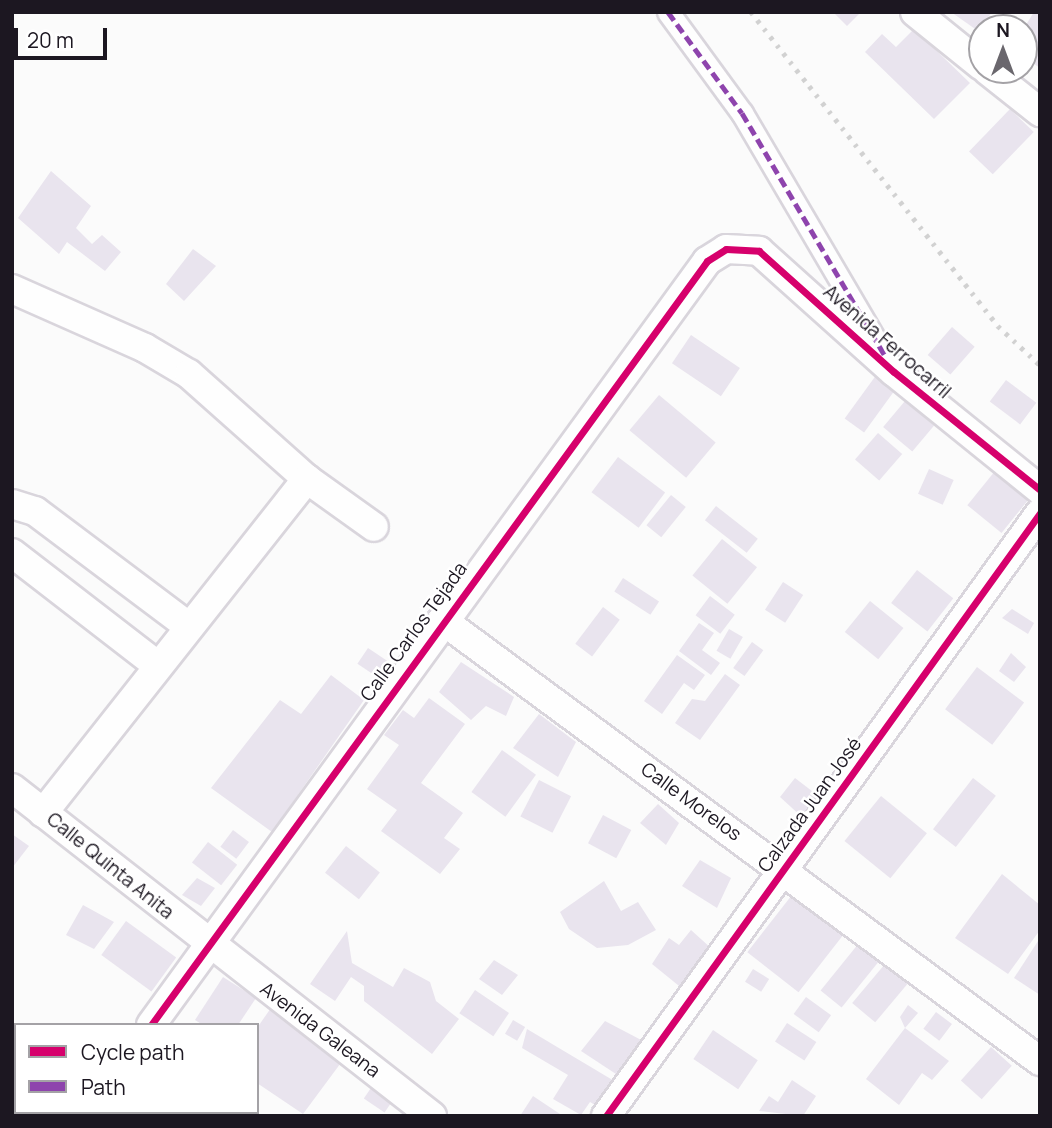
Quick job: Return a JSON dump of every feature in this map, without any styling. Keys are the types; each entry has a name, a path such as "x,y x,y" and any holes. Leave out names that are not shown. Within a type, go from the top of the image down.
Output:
{"street":[{"path":"668,12 742,113 894,372"},
{"path":"915,12 968,55"},
{"path":"1005,84 1040,112"},
{"name":"Avenida Ferrocarril","path":"707,261 726,249 759,251 894,372 1040,490"},
{"name":"Calle Carlos Tejada","path":"152,1023 442,620 707,261"},
{"path":"12,289 145,348 189,374 307,478 374,527"},
{"path":"43,813 307,478"},
{"path":"12,504 35,511 188,626"},
{"name":"Calzada Juan José","path":"607,1116 1040,513"},
{"path":"12,554 157,665"},
{"name":"Calle Morelos","path":"442,620 1040,1061"},
{"name":"Calle Quinta Anita","path":"12,788 207,945"},
{"name":"Avenida Galeana","path":"207,945 432,1116"}],"building":[{"path":"833,12 861,12 847,26"},
{"path":"951,12 992,12 968,14 968,24"},
{"path":"1040,12 1040,68 1038,14 1033,14"},
{"path":"914,29 969,84 934,119 865,52 882,34 896,47"},
{"path":"1010,109 1034,132 993,174 969,151"},
{"path":"51,171 91,206 76,228 92,244 102,235 121,252 105,271 67,242 59,254 18,218"},
{"path":"193,249 216,266 184,301 166,284"},
{"path":"952,327 975,347 950,375 928,355"},
{"path":"691,335 740,368 721,396 672,363"},
{"path":"877,374 896,388 864,433 845,418"},
{"path":"1006,380 1036,403 1020,424 990,402"},
{"path":"659,395 716,443 686,478 629,430"},
{"path":"905,401 934,425 912,451 883,427"},
{"path":"878,433 902,454 879,480 855,459"},
{"path":"618,457 665,493 639,528 592,492"},
{"path":"929,469 954,480 943,505 918,494"},
{"path":"995,471 1029,499 1002,533 967,505"},
{"path":"671,495 686,507 661,537 646,525"},
{"path":"716,506 758,539 747,553 705,520"},
{"path":"722,539 757,567 727,604 692,576"},
{"path":"917,570 953,598 927,631 891,603"},
{"path":"623,578 659,601 650,615 614,591"},
{"path":"783,582 803,595 785,623 765,610"},
{"path":"710,596 735,615 720,634 696,615"},
{"path":"870,601 903,628 878,659 845,632"},
{"path":"603,607 620,620 592,656 575,644"},
{"path":"1012,609 1034,623 1028,634 1002,618"},
{"path":"699,623 714,633 702,650 720,663 711,675 679,651"},
{"path":"729,629 743,637 730,659 716,651"},
{"path":"752,642 763,650 745,676 733,668"},
{"path":"368,648 387,661 376,677 357,664"},
{"path":"1011,653 1026,667 1014,682 999,671"},
{"path":"677,655 705,675 694,690 684,683 662,714 644,701"},
{"path":"461,662 514,697 506,716 486,706 471,720 439,692"},
{"path":"977,667 1024,703 992,745 945,709"},
{"path":"725,674 740,685 700,740 675,723 692,699 705,701"},
{"path":"331,675 364,700 272,832 211,788 280,700 301,714"},
{"path":"429,698 465,724 421,783 463,813 444,838 460,849 440,874 381,831 397,810 367,789 399,745 384,735 403,710 414,718"},
{"path":"539,714 576,742 558,777 513,748"},
{"path":"502,750 536,775 505,817 471,792"},
{"path":"795,778 821,798 803,818 780,797"},
{"path":"973,778 996,796 956,847 933,829"},
{"path":"539,780 571,796 552,833 520,817"},
{"path":"881,796 927,833 890,878 844,841"},
{"path":"658,804 679,823 666,845 640,823"},
{"path":"603,815 631,830 616,858 588,843"},
{"path":"233,830 249,842 236,859 220,847"},
{"path":"12,834 29,846 12,868"},
{"path":"208,842 237,865 221,885 192,862"},
{"path":"346,846 380,872 359,899 325,873"},
{"path":"700,860 731,878 717,908 682,886"},
{"path":"1002,874 1040,905 1040,930 1008,974 955,938"},
{"path":"197,878 215,888 201,906 182,895"},
{"path":"604,881 621,911 638,902 656,930 628,945 597,948 569,929 560,912"},
{"path":"799,886 850,926 799,992 747,952"},
{"path":"83,905 114,922 94,949 66,935"},
{"path":"126,921 176,957 151,991 101,955"},
{"path":"691,930 712,949 684,990 652,964 669,938 679,945"},
{"path":"347,931 352,963 393,987 404,968 430,982 436,1001 459,1019 432,1054 364,1001 364,986 351,977 335,1001 310,984"},
{"path":"1040,938 1040,995 1014,978"},
{"path":"859,943 880,960 842,1007 821,990"},
{"path":"494,960 518,975 502,995 479,979"},
{"path":"885,964 908,983 875,1022 852,1003"},
{"path":"753,969 769,979 761,992 745,982"},
{"path":"223,977 256,998 239,1023 200,1023 195,1020"},
{"path":"475,990 509,1013 493,1036 459,1013"},
{"path":"806,997 831,1015 819,1032 794,1014"},
{"path":"273,1005 346,1056 303,1114 259,1084 259,1025"},
{"path":"908,1005 918,1013 905,1028 900,1017"},
{"path":"936,1012 952,1024 939,1041 923,1029"},
{"path":"513,1020 525,1027 517,1041 505,1034"},
{"path":"605,1021 645,1042 619,1076 581,1051"},
{"path":"787,1023 816,1042 804,1061 775,1041"},
{"path":"905,1028 949,1061 932,1080 922,1073 899,1105 866,1079"},
{"path":"527,1029 621,1085 605,1111 590,1102 581,1115 553,1099 568,1075 522,1048"},
{"path":"713,1030 758,1060 738,1089 693,1059"},
{"path":"991,1047 1012,1066 982,1099 961,1080"},
{"path":"792,1080 816,1096 803,1116 759,1111 769,1096 778,1102"},
{"path":"375,1082 396,1096 385,1113 364,1099"},
{"path":"533,1096 563,1116 520,1116"}],"railway":[{"path":"751,12 998,326 1040,365"}],"marked path":[{"path":"668,12 742,113 885,356"}],"cycle path":[{"path":"152,1023 707,261 726,249 759,251 894,372 1040,490"},
{"path":"606,1116 1040,513"}]}
